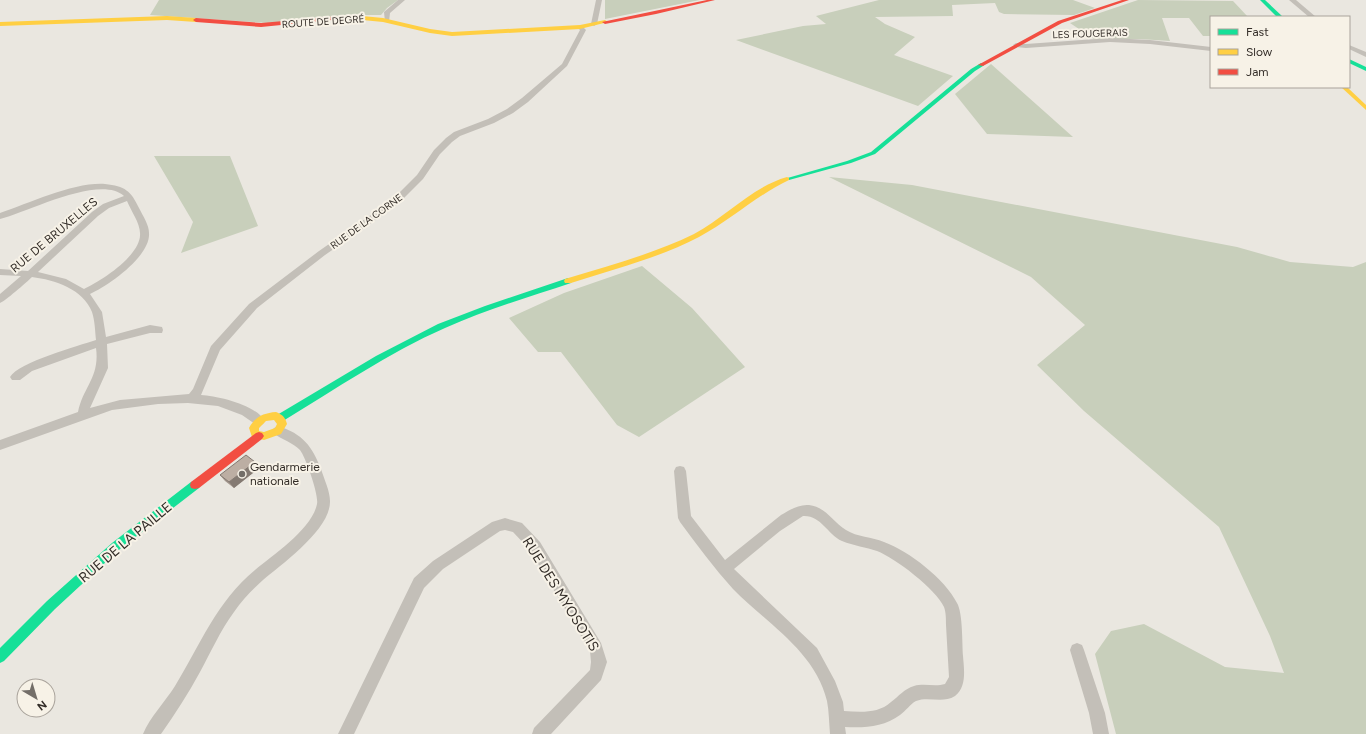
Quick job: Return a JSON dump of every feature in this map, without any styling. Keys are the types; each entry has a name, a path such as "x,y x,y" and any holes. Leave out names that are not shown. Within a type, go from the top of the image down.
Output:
{"main road":[{"name":"ROUTE DE DEGRÉ","path":"0,24 167,18 261,25 352,17 387,21 430,31 452,34 483,33 573,26 580,27 641,17 713,0"},
{"path":"279,424 270,416 259,421 253,430 255,434 259,436 269,436 279,424 398,348 451,323 668,248 698,234 769,186 796,175 849,162 873,153 894,138 973,70 1060,22 1127,0"},
{"path":"1252,0 1269,16"},
{"path":"1262,0 1279,16"},
{"path":"1350,61 1366,69"},
{"path":"1350,82 1366,97"},
{"path":"1345,88 1366,108"},
{"name":"RUE DE LA PAILLE","path":"0,657 51,605 116,546 259,436"}],"street":[{"path":"387,21 387,12 402,0"},
{"path":"594,24 599,0"},
{"path":"1292,0 1312,16"},
{"name":"RUE DE LA CORNE","path":"193,397 198,391 216,349 235,324 253,306 322,253 394,203 420,177 437,152 449,140 458,134 491,121 510,111 546,82 567,62 583,30 580,27"},
{"name":"LES FOUGERAIS","path":"1016,45 1040,45 1110,40 1150,42 1210,49"},
{"path":"1350,48 1366,55"},
{"path":"0,216 90,188 104,187 119,190 130,197 145,234 143,242 130,260 113,276 84,294"},
{"name":"RUE DE BRUXELLES","path":"0,300 7,292 28,275 95,214 106,206 130,197"},
{"path":"0,272 41,275 62,282 84,294 92,302 97,313 101,329 101,342 104,358 97,383 83,410 83,416"},
{"path":"16,377 28,368 101,342 150,329 158,330"},
{"path":"0,444 123,404 167,398 193,397 225,403 250,414 259,421"},
{"path":"151,734 188,678 214,628 231,604 249,584 310,530 321,515 324,499 307,450 279,424"},
{"path":"680,471 685,518 724,569 812,653 830,686 835,702 838,734"},
{"path":"724,569 795,512 811,510 819,514 842,534 881,547 897,555 927,578 948,599 952,608 957,677 955,684 951,689 945,693 915,694 909,696 885,715 873,720 837,719"},
{"name":"RUE DES MYOSOTIS","path":"346,734 419,583 438,565 497,526 505,524 516,527 535,546 596,648 600,658 600,666 596,675 540,734"},
{"path":"1077,650 1097,713 1101,734"}],"green space":[{"path":"159,0 398,0 387,8 381,15 362,15 268,23 150,15"},
{"path":"605,0 700,0 605,19"},
{"path":"879,0 1073,0 1095,8 1074,15 1004,14 999,12 995,3 952,5 953,16 875,17 885,24 915,37 894,55 953,76 918,106 736,40 803,26 826,24 816,16"},
{"path":"1138,0 1233,1 1247,16 1210,16 1210,36 1203,36 1189,18 1162,18 1170,41 1140,39 1094,39 1070,23"},
{"path":"991,64 1073,137 987,134 955,94"},
{"path":"154,156 230,156 258,226 181,253 193,222"},
{"path":"829,177 912,185 1237,247 1290,262 1353,267 1366,262 1366,734 1116,734 1095,654 1111,631 1144,624 1225,667 1284,673 1270,636 1219,527 1084,411 1037,365 1085,325 1031,277"},
{"path":"642,266 692,308 745,367 639,437 617,425 561,352 538,352 509,318 564,293"}],"building":[{"path":"246,455 255,462 229,482 220,475"}],"traffic: fast":[{"path":"1262,0 1279,16"},
{"path":"1350,61 1366,69"},
{"path":"787,179 849,162 873,153 981,65"},
{"path":"280,418 379,358 441,326 488,308 568,281"},
{"path":"0,657 51,605 116,546 195,485"}],"traffic: slow":[{"path":"340,18 352,17 383,20 430,31 452,34 580,27 605,22"},
{"path":"0,24 167,18 196,20"},
{"path":"1345,88 1366,108"},
{"path":"568,281 633,261 666,249 697,235 763,191 787,179"},
{"path":"276,416 281,419 282,424 278,431 264,436 255,434 254,428 260,420 266,417 276,416"}],"traffic: jam":[{"path":"605,22 656,13 713,0"},
{"path":"981,65 1060,22 1127,0"},
{"path":"196,20 261,25 340,18"},
{"path":"195,485 259,436"}],"place":[{"name":"Gendarmerie nationale","path":"242,474"}]}
